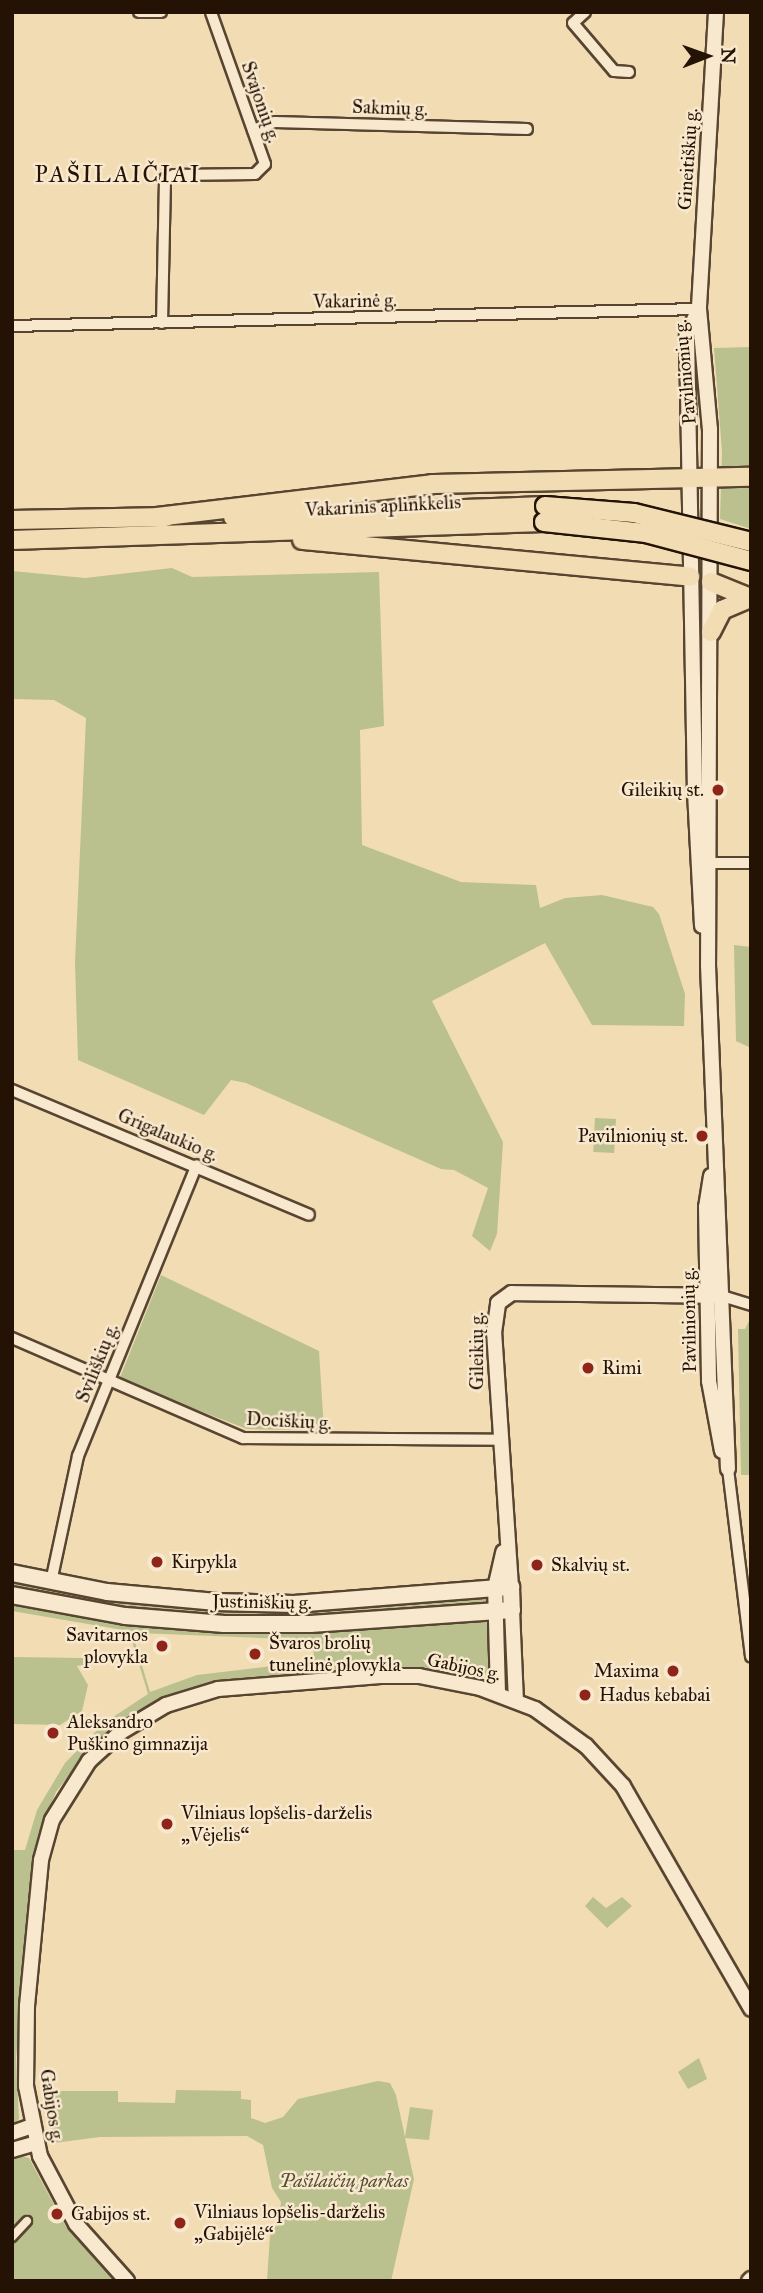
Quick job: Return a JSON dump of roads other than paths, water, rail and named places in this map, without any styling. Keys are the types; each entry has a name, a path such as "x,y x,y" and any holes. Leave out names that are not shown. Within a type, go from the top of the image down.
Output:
{"highway":[{"path":"157,517 432,484 751,477"},
{"name":"Vakarinis aplinkkelis","path":"12,520 634,513 751,542"},
{"name":"Vakarinis aplinkkelis","path":"12,540 254,535 544,514 646,533 751,561"},
{"path":"254,535 690,571"},
{"path":"711,582 750,598"},
{"path":"711,632 722,610 750,598"}],"main road":[{"name":"Justiniškių g.","path":"12,1573 136,1595 282,1603 503,1587"},
{"name":"Gileikių g.","path":"503,1587 504,1611"},
{"name":"Justiniškių g.","path":"12,1595 125,1616 224,1624 310,1625 504,1611"}],"street":[{"path":"139,12 161,12"},
{"name":"Svajonių g.","path":"162,323 165,179 262,170 265,164 211,12"},
{"path":"585,12 573,23 614,71 629,72"},
{"name":"Gineitiškių g.","path":"699,309 716,12"},
{"name":"Sakmių g.","path":"253,130 275,122 527,129"},
{"name":"Vakarinė g.","path":"12,326 699,309"},
{"name":"Pavilnionių g.","path":"699,309 707,378 711,582 703,863"},
{"name":"Pavilnionių g.","path":"699,309 688,335 690,571 708,965 713,1168 720,1207 715,1296 728,1469 751,1657"},
{"path":"690,571 711,582"},
{"path":"703,863 751,863"},
{"name":"Grigalaukio g.","path":"12,1090 197,1165 309,1216"},
{"name":"Sviliškių g.","path":"51,1582 78,1456 197,1165"},
{"name":"Gileikių g.","path":"503,1587 505,1543 495,1310 503,1297 512,1293 715,1296"},
{"path":"715,1296 751,1305"},
{"name":"Dociškių g.","path":"12,1338 108,1383 243,1438 288,1442 500,1440"},
{"name":"Gileikių g.","path":"498,1693 504,1611"},
{"name":"Gileikių g.","path":"504,1611 516,1700"},
{"name":"Gabijos g.","path":"127,2281 76,2224 51,2183 32,2126 26,2039 41,1860 62,1799 75,1777 107,1743 166,1705 218,1689 419,1676 498,1693 516,1700 571,1733 623,1786 751,2009"},
{"path":"12,2133 32,2126"},
{"path":"12,2150 36,2143"},
{"path":"12,2237 27,2221"}],"place":[{"name":"Gileikių st.","path":"718,790"},
{"name":"Pavilnionių st.","path":"702,1136"},
{"name":"Rimi","path":"588,1368"},
{"name":"Kirpykla","path":"157,1562"},
{"name":"Skalvių st.","path":"537,1565"},
{"name":"Savitarnos plovykla","path":"162,1646"},
{"name":"Švaros brolių tunelinė plovykla","path":"255,1654"},
{"name":"Maxima","path":"673,1671"},
{"name":"Hadus kebabai","path":"585,1695"},
{"name":"Aleksandro Puškino gimnazija","path":"53,1733"},
{"name":"Vilniaus lopšelis-darželis „Vėjelis“","path":"167,1824"},
{"name":"Gabijos st.","path":"57,2214"},
{"name":"Vilniaus lopšelis-darželis „Gabijėlė“","path":"180,2223"}],"district":[{"name":"PAŠILAIČIAI","path":"118,174"}],"park label":[{"name":"Pašilaičių parkas","path":"344,2181"}]}
